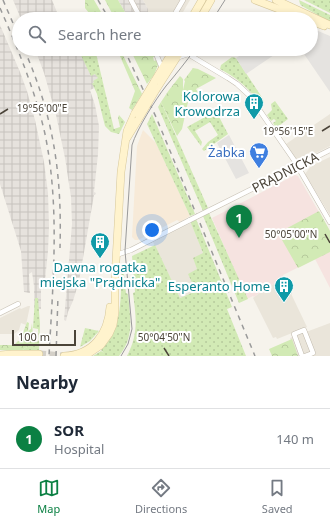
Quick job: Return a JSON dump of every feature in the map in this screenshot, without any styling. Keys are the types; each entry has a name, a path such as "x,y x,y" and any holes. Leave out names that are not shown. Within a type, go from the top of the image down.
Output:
{"street":[{"path":"131,0 137,12"},
{"path":"176,12 183,0"},
{"path":"195,12 202,0"},
{"path":"204,12 211,0"},
{"path":"255,0 287,12"},
{"path":"276,0 302,12"},
{"path":"318,19 330,25"},
{"path":"318,24 330,28"},
{"path":"156,56 162,68"},
{"path":"156,85 162,68 170,56"},
{"path":"85,356 101,345 112,330 121,172 126,140 137,117 156,85 177,56"},
{"path":"175,59 181,56"},
{"path":"194,56 246,91 298,166 330,222"},
{"name":"PRĄDNICKA","path":"116,255 131,250 330,150"},
{"path":"64,356 81,352 92,346 100,338 108,322 110,301 115,285"},
{"path":"0,313 18,304"},
{"path":"302,356 294,334 304,330 313,353 305,356"},
{"path":"0,355 39,354"}],"shaded area":[{"path":"13,0 52,0 57,12 18,12"},
{"path":"118,0 143,0 148,9 148,12 125,12"},
{"path":"143,0 190,0 183,12 148,12"},
{"path":"0,25 27,91 44,162 48,193 49,226 45,281 41,282 41,309 34,308 34,286 32,272 29,274 30,293 24,292 21,251 0,184"},
{"path":"318,31 330,36 330,92 305,56 318,56"},
{"path":"38,56 92,56 101,85 90,90 95,105 99,126 94,192 96,193 94,195 79,281 66,321 64,320 72,224 71,197 56,115"},
{"path":"239,56 273,56 246,74 236,58"},
{"path":"330,114 330,146 305,159 300,160 295,158 286,144"},
{"path":"143,130 156,143 190,216 180,222 177,220 138,240 135,240 132,237 137,146"},
{"path":"229,135 249,173 236,179 217,143"},
{"path":"330,157 330,215 305,174 311,166"},
{"path":"295,175 298,176 330,231 330,288 315,259 283,275 284,279 266,288 254,297 253,296 247,299 212,218"},
{"path":"191,223 203,253 198,269 196,291 180,298 153,242"},
{"name":"Esperanto Home","path":"284,279 307,327 277,339 276,337 273,338 253,298 266,288"},
{"path":"286,282 292,294 279,300 273,288"},
{"path":"30,306 26,325 21,323 19,330 14,334 0,334 0,318 20,308 21,309"},
{"path":"330,323 330,356 296,356 290,338"}],"green space":[{"path":"85,0 94,0 101,12 88,12 85,8"},
{"path":"105,0 118,0 125,12 111,12"},
{"path":"299,0 330,15 330,22 318,15 318,12 312,12 300,4"},
{"path":"304,0 330,0 330,13"},
{"path":"81,56 97,56 114,129 120,127 118,118 119,115 125,122 119,134 111,132 105,126 97,94 92,83 94,83 93,81 98,78 95,74 91,76"},
{"path":"120,56 123,56 142,94 132,110 129,108 135,91"},
{"path":"133,56 155,57 153,57 154,61 156,60 158,65 154,75 147,84"},
{"path":"232,57 236,58 263,99 264,102 261,105 243,84 220,69 221,65"},
{"path":"193,68 216,78 196,89 200,95 188,102 182,129 177,136 161,102 180,76 183,79 183,90 184,80"},
{"path":"275,101 288,119 276,128 273,123 276,121 274,119 271,121 267,115 272,110 271,104"},
{"path":"161,102 208,208 203,211 158,107"},
{"path":"216,111 228,134 204,151 202,149 208,142 218,135 210,122 195,131 202,142 201,146 187,127"},
{"path":"152,114 195,214 190,216 147,124"},
{"path":"319,211 330,231 330,252 298,268 278,233"},
{"path":"209,213 248,299 239,303 203,216"},
{"path":"196,219 232,307 227,309 246,356 127,356 131,348 136,325 132,256 155,245 180,298 196,291 188,274 197,269 193,258 203,253 190,221"},
{"path":"123,265 130,318 127,341 119,356 93,356 101,351 104,353 101,350 114,332 121,300"},
{"path":"35,298 38,298 40,325 39,351 21,351 30,345 28,331 31,329 32,323 33,336 31,336 31,342 37,342 39,340 38,329 33,328"},
{"path":"27,322 29,323 28,331 30,345 21,351 0,350 0,345 14,345 20,341"},
{"path":"85,328 99,331 90,341 80,347"},
{"path":"292,339 298,356 272,356 269,349"}],"tunnel":[{"path":"39,354 64,356"}],"tram line":[{"path":"217,12 225,0"},
{"path":"121,356 128,344 132,329 125,251 132,145 142,123 157,99 190,56"}],"railway":[{"path":"3,0 12,21"},
{"path":"98,0 105,12"},
{"path":"0,8 12,36"},
{"path":"21,56 45,134 53,189 54,245 49,356"},
{"path":"27,56 43,99 54,147 59,196 60,248"},
{"path":"127,56 156,117 255,356"},
{"path":"56,356 58,296"}],"place":[{"name":"Kolorowa Krowodrza","path":"254,120"},
{"name":"Żabka","path":"259,169"},
{"name":"SOR","path":"239,238"},
{"name":"Dawna rogatka miejska \"Prądnicka\"","path":"100,259"},
{"name":"Esperanto Home","path":"284,303"}]}
